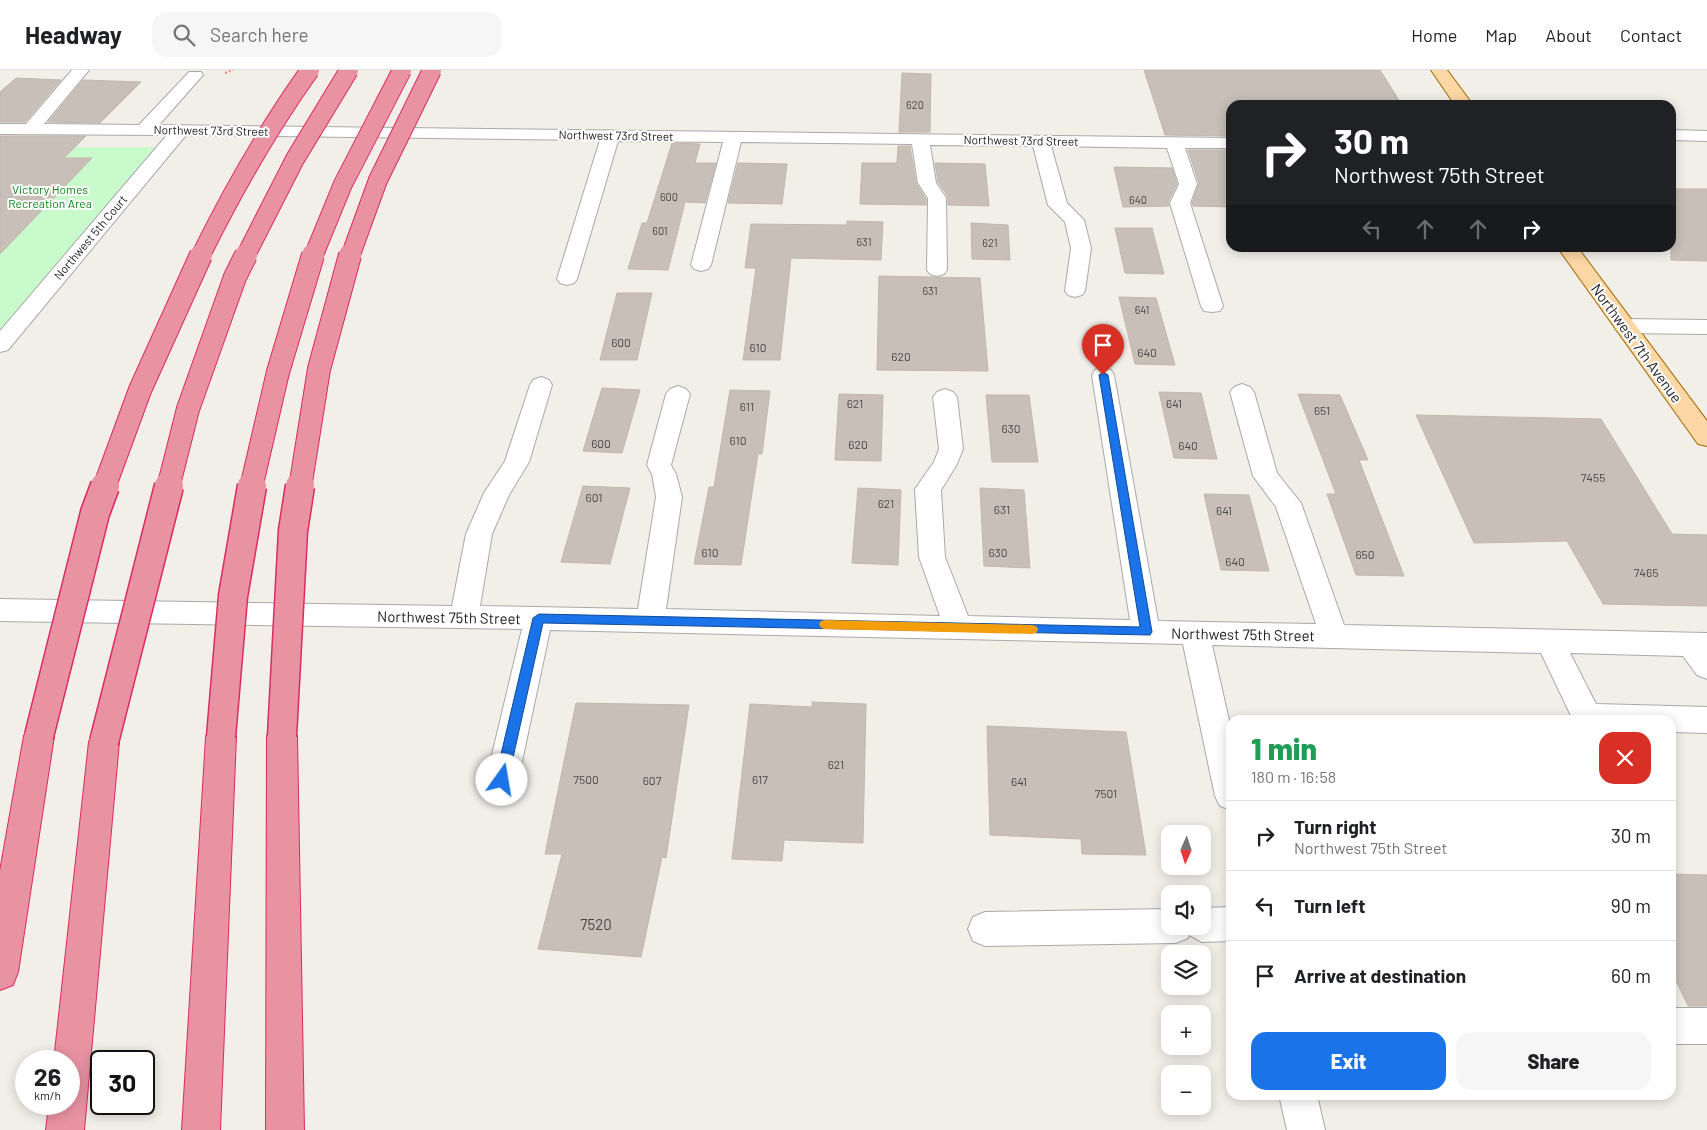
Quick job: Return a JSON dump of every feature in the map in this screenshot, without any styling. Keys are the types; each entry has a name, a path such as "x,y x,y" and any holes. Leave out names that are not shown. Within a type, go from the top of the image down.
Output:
{"highway":[{"path":"0,972 39,736 95,513 140,390 184,288 228,200 275,120 310,70"},
{"path":"74,1050 104,742 188,409 235,277 294,159 349,70"},
{"path":"201,1130 221,737 236,578 258,451 280,357 314,252 380,109 402,70"},
{"path":"285,1130 282,736 293,532 320,369 348,262 378,180 432,70"},
{"path":"284,1006 301,1130"},
{"path":"66,1130 67,1115"}],"main road":[{"path":"1438,70 1460,100"},
{"name":"Northwest 7th Avenue","path":"1571,252 1707,438"}],"street":[{"path":"30,130 81,70"},
{"path":"144,130 195,75"},
{"name":"Northwest 73rd Street","path":"0,130 181,130 1226,144"},
{"name":"Northwest 5th Court","path":"0,345 181,130"},
{"path":"567,279 611,135"},
{"path":"1676,135 1707,136"},
{"path":"701,266 733,137"},
{"path":"920,139 927,184 937,198 937,270"},
{"path":"1041,141 1058,205 1074,220 1081,248 1075,290"},
{"path":"1174,142 1188,184 1180,203 1212,306"},
{"path":"1625,326 1707,326"},
{"path":"1103,375 1146,632"},
{"path":"464,617 479,534 497,493 517,462 541,385"},
{"path":"1242,392 1265,476 1288,503 1334,636"},
{"path":"650,620 668,497 664,474 659,465 678,394"},
{"path":"945,397 950,449 945,464 928,489 932,558 958,627"},
{"name":"Northwest 75th Street","path":"0,610 650,620 1699,644"},
{"path":"502,780 539,618"},
{"path":"1195,633 1224,729 1226,748"},
{"path":"1550,641 1582,715"},
{"path":"1699,644 1707,667"},
{"path":"1676,720 1707,720"},
{"path":"1211,925 1226,924"},
{"path":"984,929 1161,926"},
{"path":"1676,1026 1707,1026"},
{"path":"1299,1100 1306,1130"}],"green space":[{"name":"Victory Homes Recreation Area","path":"0,147 158,147 0,330"}],"building":[{"path":"1144,70 1380,70 1399,100 1226,100 1226,136 1165,135"},
{"path":"902,73 931,74 930,132 899,132"},
{"path":"16,78 61,80 25,122 0,122 0,92"},
{"path":"83,80 141,82 100,123 48,122"},
{"path":"0,136 86,136 64,158 92,158 0,254"},
{"path":"672,143 700,144 695,163 716,163 705,203 685,202 668,270 628,269 642,223 647,223"},
{"path":"898,146 910,146 916,183 926,199 926,205 860,204 862,163 897,163"},
{"path":"1188,150 1226,150 1226,207 1193,206 1192,203 1199,183"},
{"path":"738,163 787,164 782,204 728,203"},
{"path":"935,163 985,164 989,206 948,205 948,197 938,182"},
{"path":"1114,167 1172,168 1177,184 1168,202 1169,206 1123,207"},
{"path":"1676,189 1707,189 1707,261 1671,260 1671,252 1676,252"},
{"path":"847,221 883,222 881,260 791,258 780,360 743,360 756,268 745,268 751,224 847,225"},
{"path":"971,223 1008,225 1010,260 972,259"},
{"path":"1115,228 1152,228 1164,274 1125,273"},
{"path":"879,276 980,278 988,371 877,370"},
{"path":"617,293 652,293 637,360 600,360"},
{"path":"1119,297 1156,298 1175,365 1135,364"},
{"path":"602,388 640,390 622,453 583,451"},
{"path":"730,390 770,391 762,454 758,454 741,565 694,564 709,487 714,487"},
{"path":"1159,392 1201,393 1217,459 1174,458"},
{"path":"839,394 883,395 881,461 835,460"},
{"path":"1298,394 1340,395 1368,460 1359,460 1404,576 1356,575 1327,494 1336,494"},
{"path":"986,395 1029,395 1038,462 992,462"},
{"path":"1416,415 1601,419 1672,534 1707,535 1707,606 1603,604 1567,541 1474,543"},
{"path":"583,486 630,488 610,564 561,562"},
{"path":"858,488 901,490 898,565 852,563"},
{"path":"980,488 1024,490 1030,568 984,566"},
{"path":"1204,494 1249,495 1269,571 1221,570"},
{"path":"812,702 866,704 863,843 784,840 782,861 732,859 750,704 812,707"},
{"path":"576,703 689,705 666,858 662,857 641,957 538,949 562,854 545,854"},
{"path":"987,726 1126,732 1146,855 1082,854 1081,839 990,835"},
{"path":"1676,874 1707,875 1707,1006 1688,1006 1676,981"}],"slow traffic":[{"path":"825,624 1032,629"}],"route":[{"path":"502,780 539,618 1146,632 1103,375"}]}
